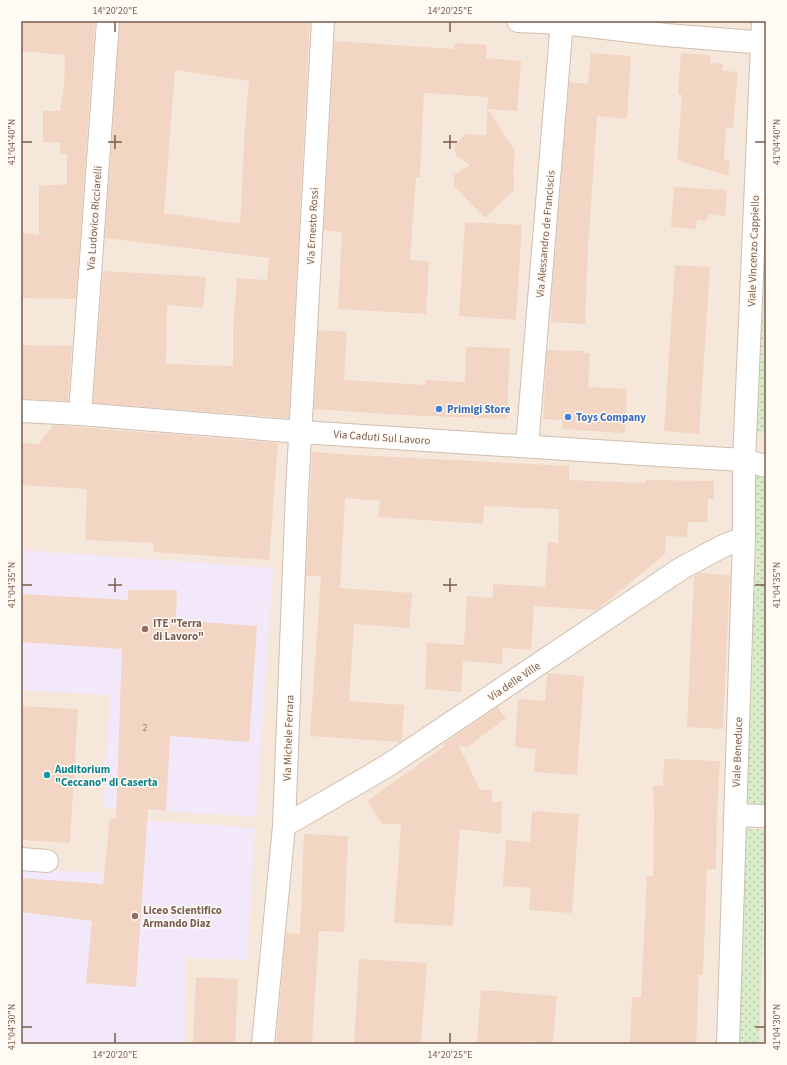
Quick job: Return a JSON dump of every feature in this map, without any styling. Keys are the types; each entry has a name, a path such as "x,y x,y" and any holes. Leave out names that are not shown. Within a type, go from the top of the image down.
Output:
{"street":[{"name":"Via Ludovico Ricciarelli","path":"80,414 108,21"},
{"name":"Via Ernesto Rossi","path":"301,432 324,21"},
{"path":"518,21 562,22 763,35"},
{"name":"Via Alessandro de Franciscis","path":"527,446 562,22"},
{"name":"Viale Vincenzo Cappiello","path":"744,460 763,35"},
{"name":"Via Caduti Sul Lavoro","path":"21,412 80,414 301,432 659,456 744,460 766,466"},
{"name":"Via Michele Ferrara","path":"263,1044 284,826 297,492 301,432"},
{"name":"Viale Beneduce","path":"728,1044 744,538 744,460"},
{"name":"Via delle Ville","path":"284,826 387,766 682,568 723,546 744,538"},
{"path":"735,815 766,816"},
{"path":"21,859 47,861"}],"shaded area":[{"path":"21,21 766,21 766,1044 21,1044"},
{"name":"ITE \"Terra di Lavoro\"","path":"21,550 273,568 256,817 103,807 110,695 21,690"},
{"name":"Liceo Scientifico Armando Diaz","path":"110,818 255,828 247,960 186,958 185,1044 21,1044 21,869 104,873"}],"green space":[{"path":"766,124 766,433 757,433"},
{"path":"752,473 766,476 766,810 742,807"},
{"path":"742,829 766,829 759,1044 736,1044"}],"building":[{"path":"21,21 95,21 76,299 21,298 21,233 39,235 39,186 67,184 67,154 60,154 60,143 43,142 43,111 60,111 64,87 65,55 21,51"},
{"path":"120,21 310,21 289,418 93,403 103,271 206,277 203,308 167,305 166,364 233,366 233,329 237,278 267,280 269,258 105,238","holes":["175,70 249,81 240,224 164,213"]},
{"path":"334,41 454,49 455,43 487,45 486,58 521,61 517,111 488,109 515,151 513,176 514,190 485,218 454,186 454,175 470,165 456,156 454,145 466,134 486,135 488,97 424,93 420,177 416,177 410,260 429,261 426,314 338,309 342,232 324,230"},
{"path":"591,53 631,56 627,119 597,116 588,248 585,324 551,322 552,292 569,82 588,84"},
{"path":"681,53 710,55 710,63 723,64 722,71 738,72 733,128 726,128 724,159 730,160 728,176 677,160 682,95 678,94"},
{"path":"674,187 727,190 725,216 708,214 707,221 697,220 696,229 671,227"},
{"path":"465,222 522,225 516,320 459,316"},
{"path":"675,265 710,267 699,434 664,431"},
{"path":"318,330 347,332 344,380 425,385 425,380 465,382 466,347 510,348 507,419 402,415 314,409"},
{"path":"21,345 72,346 68,401 21,399"},
{"path":"547,351 584,351 584,353 590,353 588,387 627,389 625,433 562,429 563,420 543,419"},
{"path":"53,425 278,443 269,560 153,552 154,543 85,540 87,489 21,485 21,443 39,444"},
{"path":"312,452 569,466 569,480 645,483 646,480 714,481 714,499 708,499 707,522 688,522 687,537 666,536 665,554 597,610 534,606 531,650 503,648 502,664 463,661 461,692 425,689 427,643 464,645 467,596 493,598 493,584 545,587 548,542 558,543 559,509 484,506 483,524 378,517 380,501 345,498 340,588 412,593 409,628 354,624 349,701 404,705 402,741 310,736 321,576 306,576"},
{"path":"699,573 730,575 723,729 687,727 694,576"},
{"path":"128,590 177,590 176,620 257,626 249,742 170,736 166,811 148,809 136,987 86,983 92,921 21,912 21,878 103,884 110,818 116,819 122,649 21,642 21,594 128,600"},
{"path":"547,673 584,676 577,775 534,772 536,749 515,747 518,699 545,701"},
{"name":"Auditorium \"Ceccano\" di Caserta","path":"21,706 78,709 70,843 21,840"},
{"path":"497,707 506,718 468,747 459,746 480,790 492,790 492,802 502,802 501,834 460,829 453,926 394,923 401,824 382,824 367,801 446,745 442,745"},
{"path":"664,759 720,761 716,869 707,869 703,975 699,975 696,1044 630,1044 632,997 641,997 647,876 653,876 653,786 663,786"},
{"path":"532,811 579,814 572,913 529,910 531,888 503,886 506,840 530,842"},
{"path":"304,834 348,836 344,932 319,931 312,1044 276,1044 286,933 300,934"},
{"path":"359,959 427,963 421,1044 354,1044"},
{"path":"196,977 238,979 235,1044 193,1044"},
{"path":"481,990 557,996 553,1043 523,1041 523,1044 477,1044"}],"place":[{"name":"Primigi Store","path":"439,409"},
{"name":"Toys Company","path":"568,417"},
{"name":"ITE \"Terra di Lavoro\"","path":"145,629"},
{"name":"Auditorium \"Ceccano\" di Caserta","path":"47,775"},
{"name":"Liceo Scientifico Armando Diaz","path":"135,916"}]}
